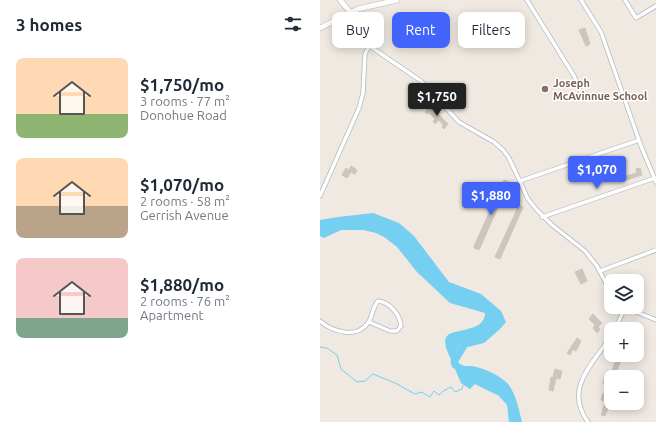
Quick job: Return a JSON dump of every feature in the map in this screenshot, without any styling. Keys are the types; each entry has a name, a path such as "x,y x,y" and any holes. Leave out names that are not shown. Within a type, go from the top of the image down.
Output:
{"street":[{"path":"340,0 350,12 397,0"},
{"path":"527,0 574,76 584,99"},
{"path":"542,217 656,179 639,140 601,32 581,0"},
{"path":"624,0 636,18 656,6"},
{"path":"320,28 332,22"},
{"path":"320,196 359,108 363,93 365,54 368,48"},
{"path":"372,48 421,81 450,114 461,124 501,147 509,158 528,199 542,217 585,251 604,279"},
{"path":"520,181 639,140"},
{"path":"600,271 656,250"},
{"path":"320,321 346,333 356,332 369,322 374,306 378,301 384,301 389,304 400,321 401,326 397,331 390,331 369,322"},
{"path":"641,314 656,320"},
{"path":"588,422 584,416 580,404 579,386 583,376 604,346"}],"water":[{"path":"373,213 399,223 414,236 449,282 481,294 501,311 506,322 500,329 484,343 463,342 457,350 456,358 462,365 482,368 505,381 511,388 515,397 522,422 509,422 507,405 488,384 483,381 477,382 470,389 461,383 446,348 445,341 449,334 477,326 484,319 485,313 450,303 417,272 397,247 376,233 363,230 341,230 324,238 320,236 320,220"}],"building":[{"path":"585,28 590,44 586,46 579,30"},
{"path":"431,106 434,111 437,109 439,111 439,115 448,124 444,129 439,120 435,124 433,121 435,119 429,113 427,114 425,112"},
{"path":"614,156 617,161 588,172 587,167 610,159 610,157"},
{"path":"351,166 357,170 355,174 351,172 347,178 342,175 346,168 349,170"},
{"path":"640,168 642,175 620,182 619,178 637,173 636,169"},
{"path":"504,180 509,182 479,250 474,248 475,244"},
{"path":"519,205 523,207 500,259 495,257"},
{"path":"582,269 587,281 581,284 575,272"},
{"path":"593,314 602,323 598,327 600,329 597,333 593,328 595,325 589,319"},
{"path":"577,338 581,341 576,351 573,349 570,355 567,353"},
{"path":"615,362 620,362 617,370 612,370"},
{"path":"555,369 562,371 560,379 556,378 553,391 549,390 551,377 555,378 553,377"},
{"path":"603,393 604,393 604,402 601,400"},
{"path":"604,405 604,410 607,410 605,416 601,415"}],"waterway":[{"path":"455,365 454,362 465,344 481,340"},
{"path":"320,347 327,348 337,355 341,369 357,382 365,381 373,374 395,383 415,394 422,392 430,397 434,391 439,395 451,387 455,392 462,389 463,385"},
{"path":"471,378 497,391"}],"place":[{"name":"Joseph McAvinnue School","path":"545,89"}]}
